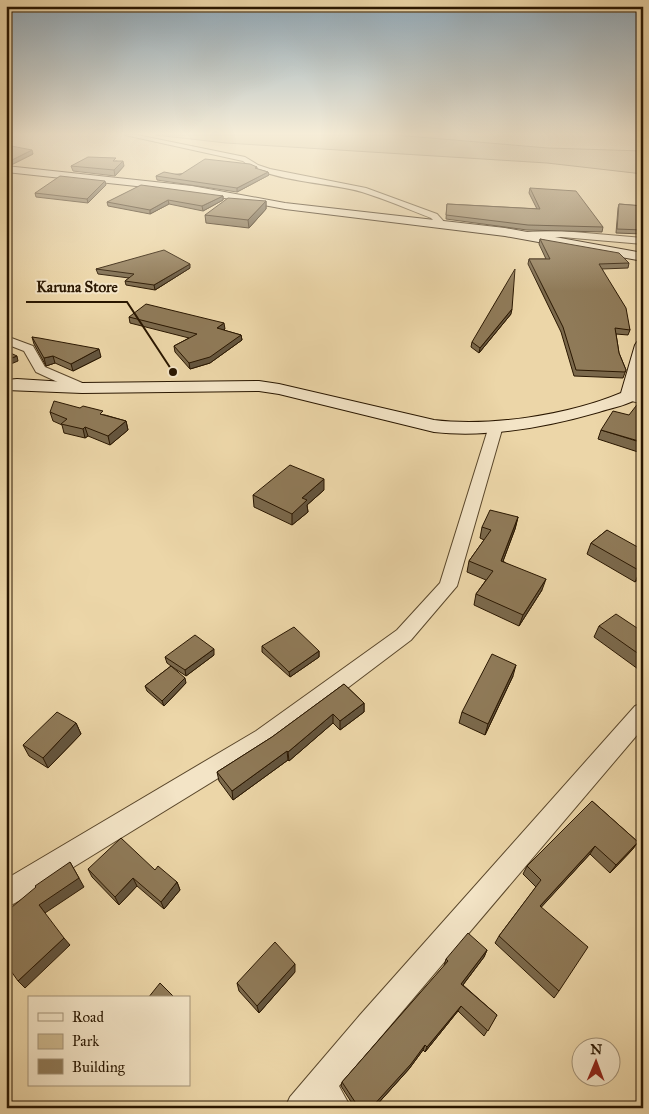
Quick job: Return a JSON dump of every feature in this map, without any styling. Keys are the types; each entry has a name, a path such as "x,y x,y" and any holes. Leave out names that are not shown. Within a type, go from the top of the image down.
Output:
{"main road":[{"path":"174,187 285,206 525,235 643,257"},
{"path":"6,386 17,384 82,388 259,386 279,389 434,426 468,428 558,418 636,398 643,345"}],"street":[{"path":"349,187 363,190 434,216 442,224"},
{"path":"525,235 562,234 643,241"},
{"path":"6,340 29,349 40,369 82,388"},
{"path":"6,894 264,738 404,635 448,586 496,426"},
{"path":"319,1101 370,1025 643,712"}],"building":[{"path":"44,187 99,187 87,199 35,193"},
{"path":"137,187 156,187 223,196 202,206 168,200 150,210 107,202"},
{"path":"530,188 576,191 603,227 528,225 446,215 447,204 540,209"},
{"path":"228,198 266,201 248,220 205,215"},
{"path":"619,204 643,206 643,230 617,229"},
{"path":"540,239 619,253 629,263 599,264 626,308 630,330 615,328 619,353 626,370 625,372 576,370 563,327 529,259 550,259"},
{"path":"164,250 190,264 154,285 125,281 134,274 96,269"},
{"path":"515,269 512,309 480,348 472,342"},
{"path":"146,304 224,323 217,328 241,335 210,357 189,363 174,346 197,334 129,317"},
{"path":"32,337 99,349 71,364 53,356 44,358"},
{"path":"6,351 17,356 6,360"},
{"path":"643,397 642,442 601,430 613,411 629,415"},
{"path":"54,401 80,408 83,406 103,411 100,414 126,421 108,436 85,427 83,429 61,424 67,419 50,412"},
{"path":"290,465 324,479 302,498 307,500 292,514 253,495"},
{"path":"490,510 518,517 501,561 546,579 523,615 476,594 493,571 469,561 491,530 482,527"},
{"path":"607,530 643,550 643,568 640,571 591,543"},
{"path":"616,614 643,632 643,657 599,626"},
{"path":"294,627 319,651 289,672 262,646"},
{"path":"195,635 214,649 185,670 165,657"},
{"path":"492,654 516,665 488,724 462,712"},
{"path":"171,666 185,678 162,701 145,686"},
{"path":"344,684 364,703 340,721 333,714 288,752 232,791 217,772 272,737"},
{"path":"57,712 76,723 43,758 23,745"},
{"path":"592,801 638,842 616,865 595,846 540,906 588,947 559,991 499,936 541,880 527,866"},
{"path":"121,838 155,870 158,866 177,882 161,902 133,878 115,897 88,869"},
{"path":"70,862 79,878 39,905 64,938 18,981 6,964 6,912 35,886"},
{"path":"468,933 487,950 461,984 497,1015 488,1031 461,1006 427,1047 425,1045 411,1064 371,1108 359,1108 342,1082 448,961 446,959"},
{"path":"275,942 295,964 257,1006 237,983"},
{"path":"160,983 173,996 150,996"}],"place":[{"name":"Karuna Store","path":"173,372"}]}
